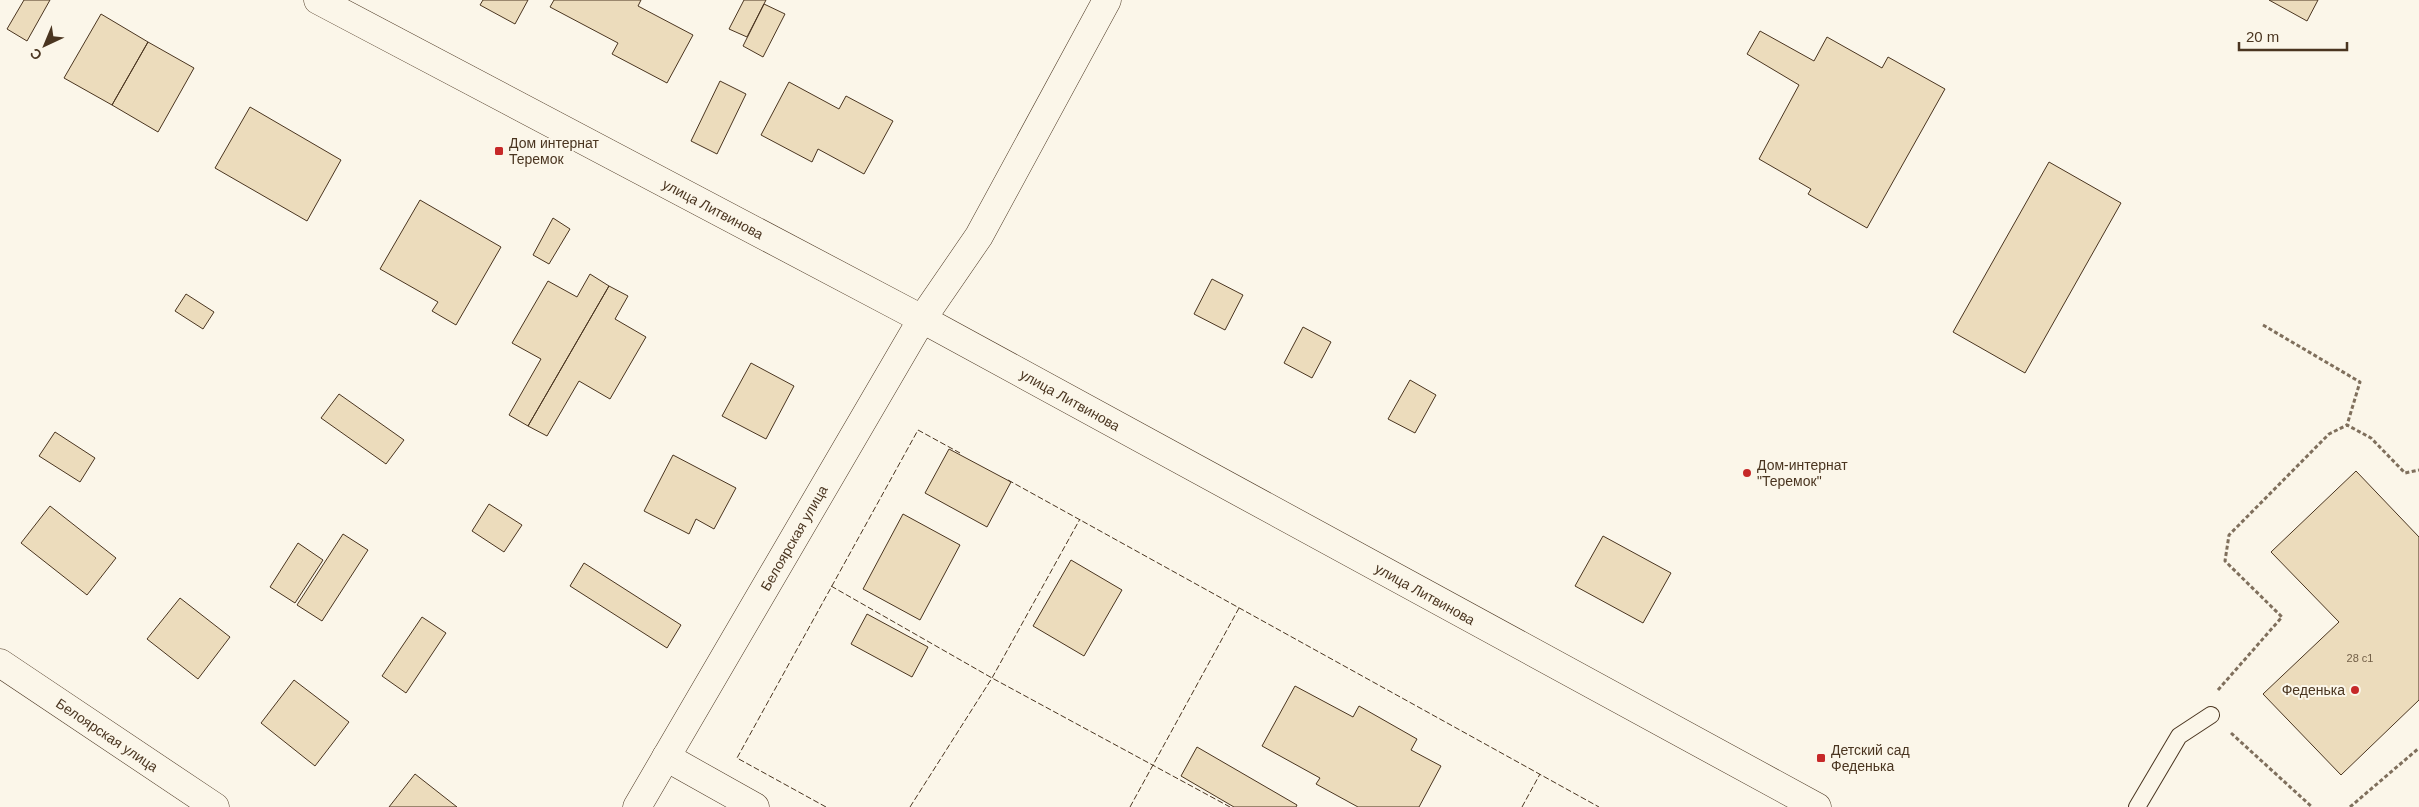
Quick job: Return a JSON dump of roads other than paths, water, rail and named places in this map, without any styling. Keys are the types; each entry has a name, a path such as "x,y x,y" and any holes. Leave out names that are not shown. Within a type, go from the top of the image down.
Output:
{"street":[{"name":"улица Литвинова","path":"318,0 922,319 1817,807"},
{"name":"Белоярская улица","path":"637,807 922,319 979,236 1107,0"},
{"name":"Белоярская улица","path":"0,664 215,807"},
{"path":"666,757 755,807"}],"lane":[{"path":"2137,807 2178,736 2211,715"}],"place":[{"name":"Дом интернат Теремок","path":"499,151"},
{"name":"Дом-интернат \"Теремок\"","path":"1747,473"},
{"name":"Феденька","path":"2355,690"},
{"name":"Детский сад Феденька","path":"1821,758"}]}
